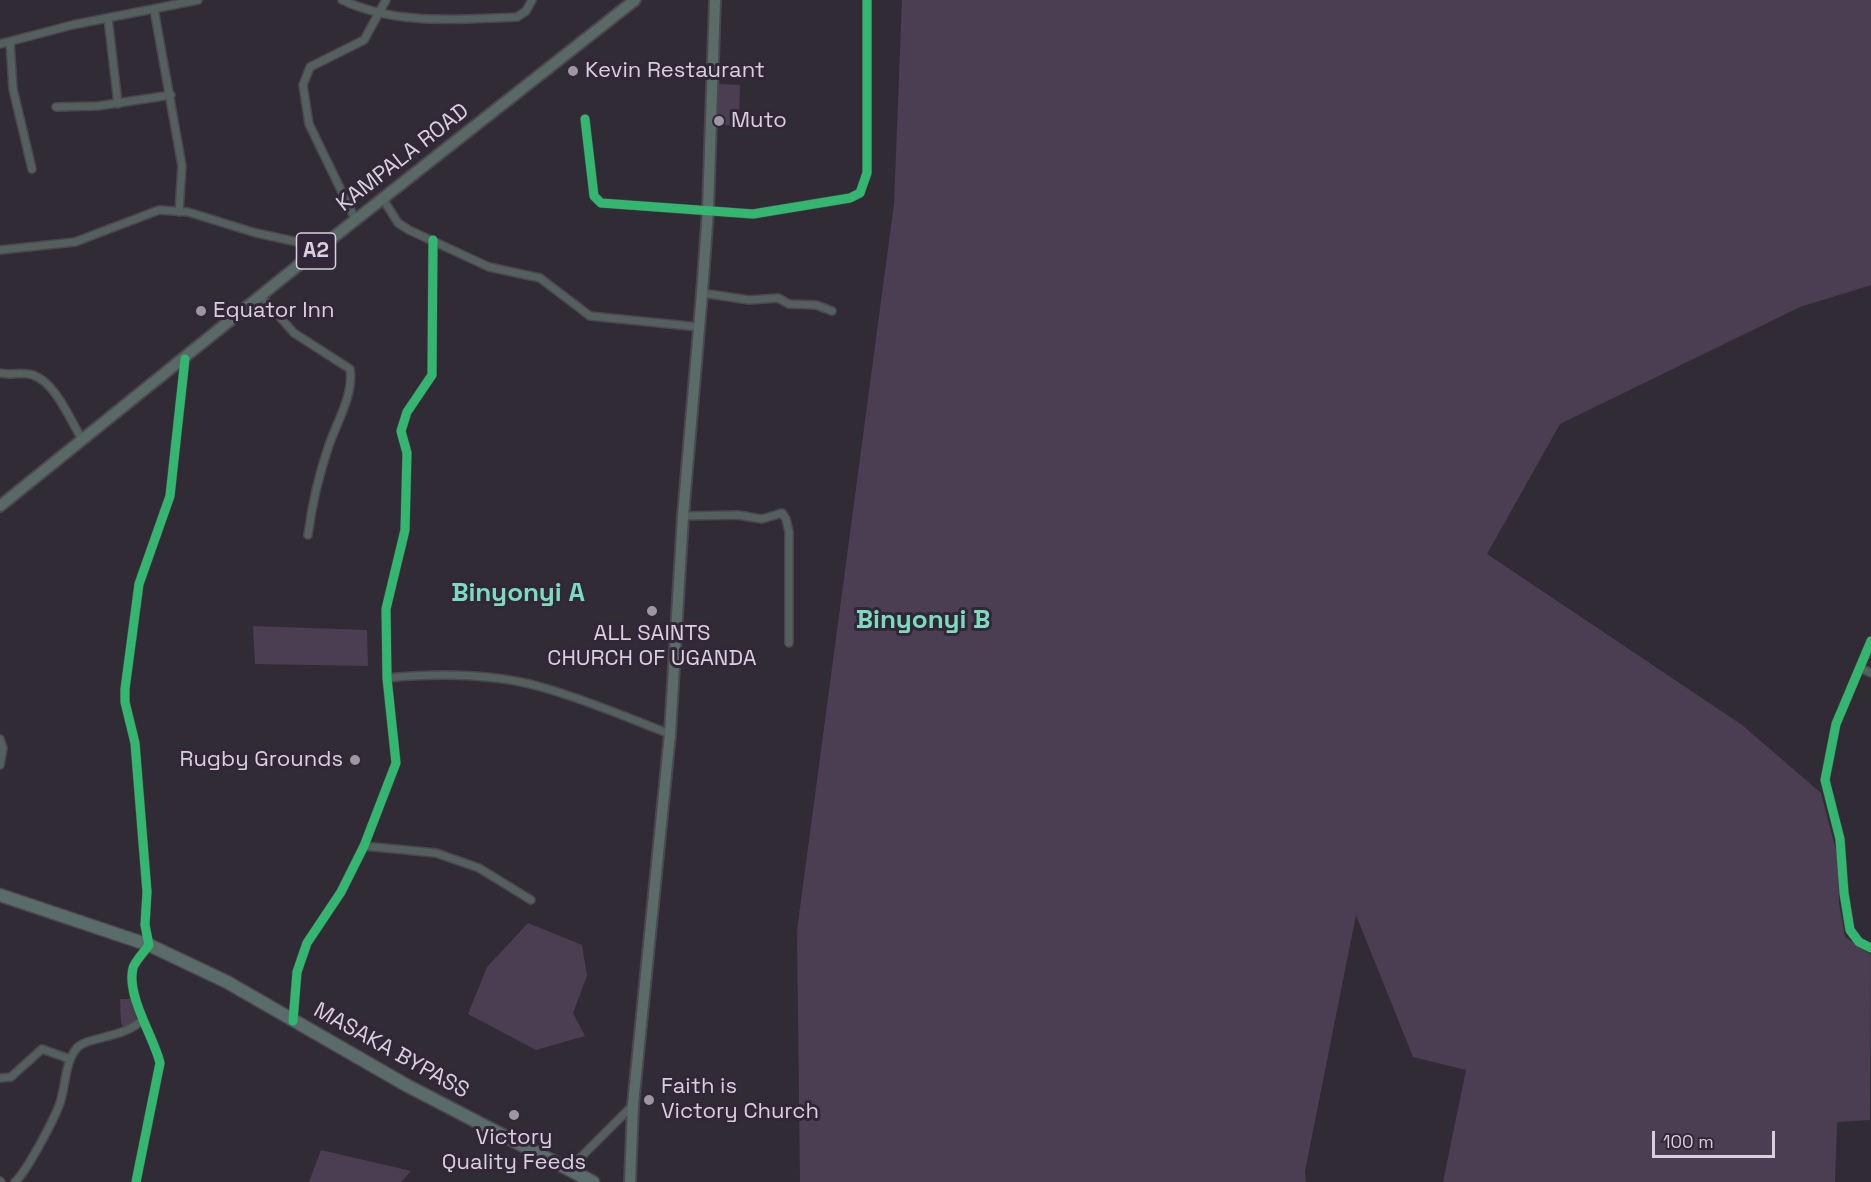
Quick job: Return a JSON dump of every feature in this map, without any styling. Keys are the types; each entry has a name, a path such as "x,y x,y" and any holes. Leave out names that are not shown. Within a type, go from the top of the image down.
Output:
{"highway":[{"name":"MASAKA BYPASS","path":"0,895 149,945 227,982 406,1085 593,1182"}],"main road":[{"name":"KAMPALA ROAD","path":"0,506 262,297 321,247 635,0"},
{"path":"630,1182 633,1105 670,734 683,516 708,210 715,0"}],"street":[{"path":"0,44 108,18 198,0"},
{"path":"342,0 377,13 417,20 518,17 526,11 532,0"},
{"path":"356,221 309,124 303,85 310,67 364,39 386,0"},
{"path":"585,119 594,196 601,203 764,213 850,198 860,193 867,173 867,0"},
{"path":"154,9 182,166 179,212"},
{"path":"108,18 117,104"},
{"path":"10,42 13,89 33,169"},
{"path":"56,107 117,104 171,95"},
{"path":"383,199 398,223 489,267 540,278 590,316 699,327"},
{"path":"0,250 75,242 159,210 179,212 321,247"},
{"path":"293,1021 297,972 307,943 341,892 364,846 396,764 387,678 386,609 405,530 407,453 401,431 406,412 432,375 433,240"},
{"path":"702,293 749,300 778,298 789,304 816,305 832,310"},
{"path":"262,297 294,333 350,369 351,377 341,417 315,493 308,535"},
{"path":"136,1182 160,1064 157,1051 142,1020 133,968 149,945 145,925 147,892 135,743 125,702 125,689 139,584 170,496 185,358"},
{"path":"0,373 32,375 39,379 54,394 82,439"},
{"path":"683,516 738,515 762,519 782,513 789,532 789,644"},
{"path":"1871,641 1836,724 1825,780 1840,839 1844,893 1850,930 1859,942 1871,948"},
{"path":"1860,668 1871,673"},
{"path":"387,678 431,673 490,677 518,682 542,687 670,734"},
{"path":"0,739 3,748 0,765"},
{"path":"364,846 436,853 486,871 531,900"},
{"path":"15,1182 59,1106 70,1059 84,1042 128,1031 142,1020"},
{"path":"0,1078 11,1077 42,1049 70,1059"},
{"path":"568,1170 633,1105"}],"shaded area":[{"path":"902,0 1871,0 1871,285 1800,307 1560,424 1487,554 1742,725 1821,793 1838,858 1839,903 1845,937 1871,955 1870,1120 1837,1122 1835,1182 1443,1182 1466,1070 1413,1057 1356,915 1305,1171 1306,1182 800,1182 797,930 894,204"},
{"path":"718,84 740,85 739,126 723,125 723,116 717,116"},
{"path":"253,626 367,630 368,666 255,664"},
{"path":"528,923 582,945 587,976 573,1013 585,1036 536,1050 468,1014 487,967"},
{"path":"120,999 134,999 138,1013 134,1024 124,1028 121,1023"},
{"path":"321,1150 411,1171 401,1182 309,1182"}],"cycle path":[{"path":"585,119 594,196 601,203 753,214 850,198 860,193 867,173 867,0"},
{"path":"293,1021 297,972 307,943 341,892 364,846 396,763 387,678 386,609 405,530 407,453 401,431 407,412 432,375 433,240"},
{"path":"136,1182 160,1063 133,991 134,965 149,945 145,925 147,892 135,743 125,702 125,689 139,584 170,496 185,359"},
{"path":"1871,641 1836,724 1825,780 1840,839 1844,893 1850,930 1859,942 1871,948"}],"place":[{"name":"Kevin Restaurant","path":"573,71"},
{"name":"Muto","path":"719,121"},
{"name":"Equator Inn","path":"201,311"},
{"name":"ALL SAINTS CHURCH OF UGANDA","path":"652,611"},
{"name":"Rugby Grounds","path":"355,760"},
{"name":"Faith is Victory Church","path":"649,1100"},
{"name":"Victory Quality Feeds","path":"514,1115"}],"district":[{"name":"Binyonyi A","path":"518,594"},
{"name":"Binyonyi B","path":"923,621"}]}
